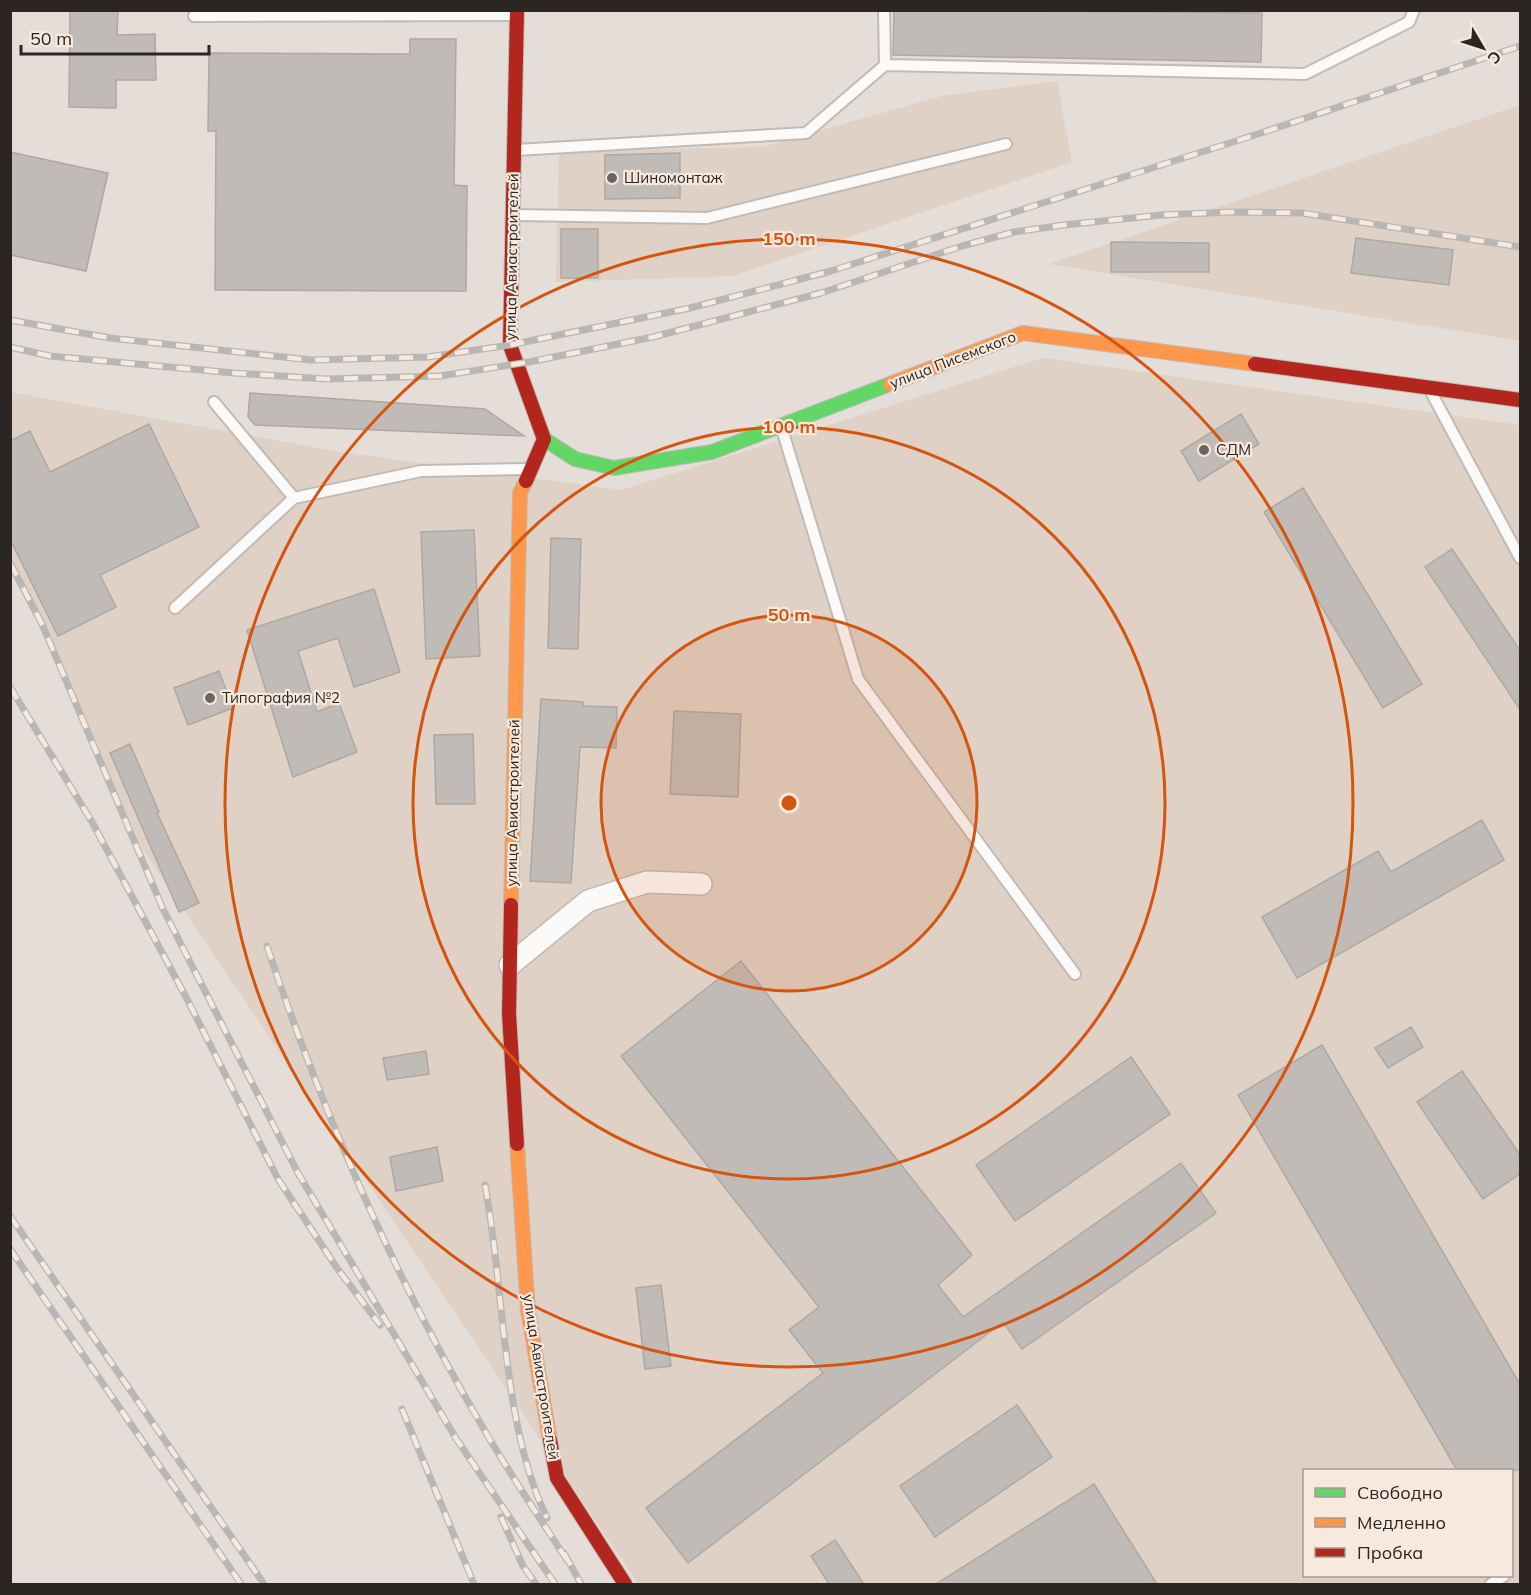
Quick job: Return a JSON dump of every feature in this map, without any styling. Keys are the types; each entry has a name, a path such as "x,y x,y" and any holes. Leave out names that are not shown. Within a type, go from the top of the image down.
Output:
{"street":[{"name":"улица Авиастроителей","path":"517,13 510,345 544,439 520,493 509,1014 528,1311 557,1478 625,1584"},
{"name":"улица Писемского","path":"544,439 575,459 614,468 712,452 1023,333 1521,400"},
{"path":"510,965 588,901 647,882 701,884"}],"lane":[{"path":"884,10 885,65"},
{"path":"515,150 806,134 885,65 1305,74 1409,22 1414,10"},
{"path":"194,16 517,13"},
{"path":"511,215 707,218 1006,144"},
{"path":"1428,386 1521,558"},
{"path":"214,402 294,498"},
{"path":"781,426 858,679 1075,974"},
{"path":"175,608 294,498 420,471 531,468"}],"shaded area":[{"path":"1057,81 1072,162 732,276 556,282 559,151 762,147 942,96"},
{"path":"1520,105 1520,341 1049,264"},
{"path":"1043,358 1520,425 1520,1584 638,1584 125,823 11,562 10,392 340,452 621,490"}],"building":[{"path":"70,10 118,10 117,35 155,34 156,80 116,80 116,108 69,107"},
{"path":"894,10 1262,13 1261,62 893,55"},
{"path":"410,39 456,39 454,185 467,186 466,291 215,290 216,131 208,131 209,53 410,54"},
{"path":"10,152 108,173 86,271 10,255"},
{"path":"680,153 680,198 605,199 605,155"},
{"path":"561,229 598,229 598,278 561,278"},
{"path":"1356,238 1453,250 1449,285 1351,273"},
{"path":"1111,242 1209,243 1209,272 1111,272"},
{"path":"250,393 485,409 524,436 255,425 248,417"},
{"path":"1241,414 1259,444 1199,481 1181,451"},
{"path":"149,424 199,527 100,575 116,607 58,636 10,539 10,441 30,431 50,472"},
{"path":"1303,488 1422,684 1383,708 1264,512"},
{"path":"474,530 480,656 426,659 421,532"},
{"path":"551,538 581,539 578,649 548,648"},
{"path":"1452,549 1521,652 1521,711 1425,567"},
{"path":"374,589 400,672 354,687 338,638 298,651 317,712 339,703 357,752 293,777 247,630"},
{"path":"219,671 233,708 188,725 174,688"},
{"path":"541,699 583,702 583,706 617,707 616,748 580,747 571,883 530,881"},
{"path":"674,711 741,714 738,797 670,794"},
{"path":"473,734 475,804 436,804 434,735"},
{"path":"130,744 159,812 157,813 199,903 179,912 110,753"},
{"path":"1482,820 1504,860 1297,978 1262,917 1378,851 1391,872"},
{"path":"741,961 972,1255 938,1285 963,1317 1181,1163 1216,1213 1022,1349 1003,1322 688,1563 646,1508 823,1373 789,1330 819,1307 621,1056"},
{"path":"1411,1027 1423,1047 1388,1068 1375,1048"},
{"path":"1322,1045 1521,1386 1521,1470 1456,1469 1238,1095"},
{"path":"426,1051 429,1074 387,1080 383,1058"},
{"path":"1131,1057 1170,1114 1015,1221 976,1165"},
{"path":"1462,1071 1521,1156 1521,1173 1483,1199 1417,1102"},
{"path":"437,1147 443,1181 396,1191 390,1157"},
{"path":"661,1285 671,1366 645,1369 636,1288"},
{"path":"1017,1405 1052,1457 935,1537 900,1486"},
{"path":"1094,1484 1157,1584 936,1584"},
{"path":"835,1540 864,1584 829,1584 811,1556"}],"railway":[{"path":"10,320 110,338 311,360 428,357 510,345 690,308 831,271 1264,132 1520,46"},
{"path":"10,347 50,356 234,373 326,379 440,376 529,362 653,337 821,293 962,246 1014,232 1064,225 1161,215 1233,212 1302,213 1520,247"},
{"path":"10,563 42,624 163,909 298,1173 457,1440 555,1584"},
{"path":"10,687 92,822 187,999 278,1179 337,1268 380,1325"},
{"path":"267,946 338,1136 393,1259 455,1379 489,1438 567,1560"},
{"path":"485,1185 492,1226 512,1399 532,1481 547,1518"},
{"path":"10,1216 264,1584"},
{"path":"10,1249 241,1584"},
{"path":"402,1409 474,1584"},
{"path":"501,1517 523,1566 536,1584"},
{"path":"564,1553 581,1584"}],"traffic: fast":[{"path":"544,439 575,459 614,468 712,452 890,384"}],"traffic: slow":[{"path":"890,384 1023,333 1255,364"},
{"path":"511,905 520,493 526,481"},
{"path":"517,1144 528,1311 550,1440"}],"traffic: jam":[{"path":"517,10 510,345 544,439 526,481"},
{"path":"1255,364 1520,400"},
{"path":"511,905 509,1014 517,1144"},
{"path":"550,1440 557,1478 625,1584"}],"place":[{"name":"Шиномонтаж","path":"612,178"},
{"name":"СДМ","path":"1204,450"},
{"name":"Типография №2","path":"210,698"}]}
